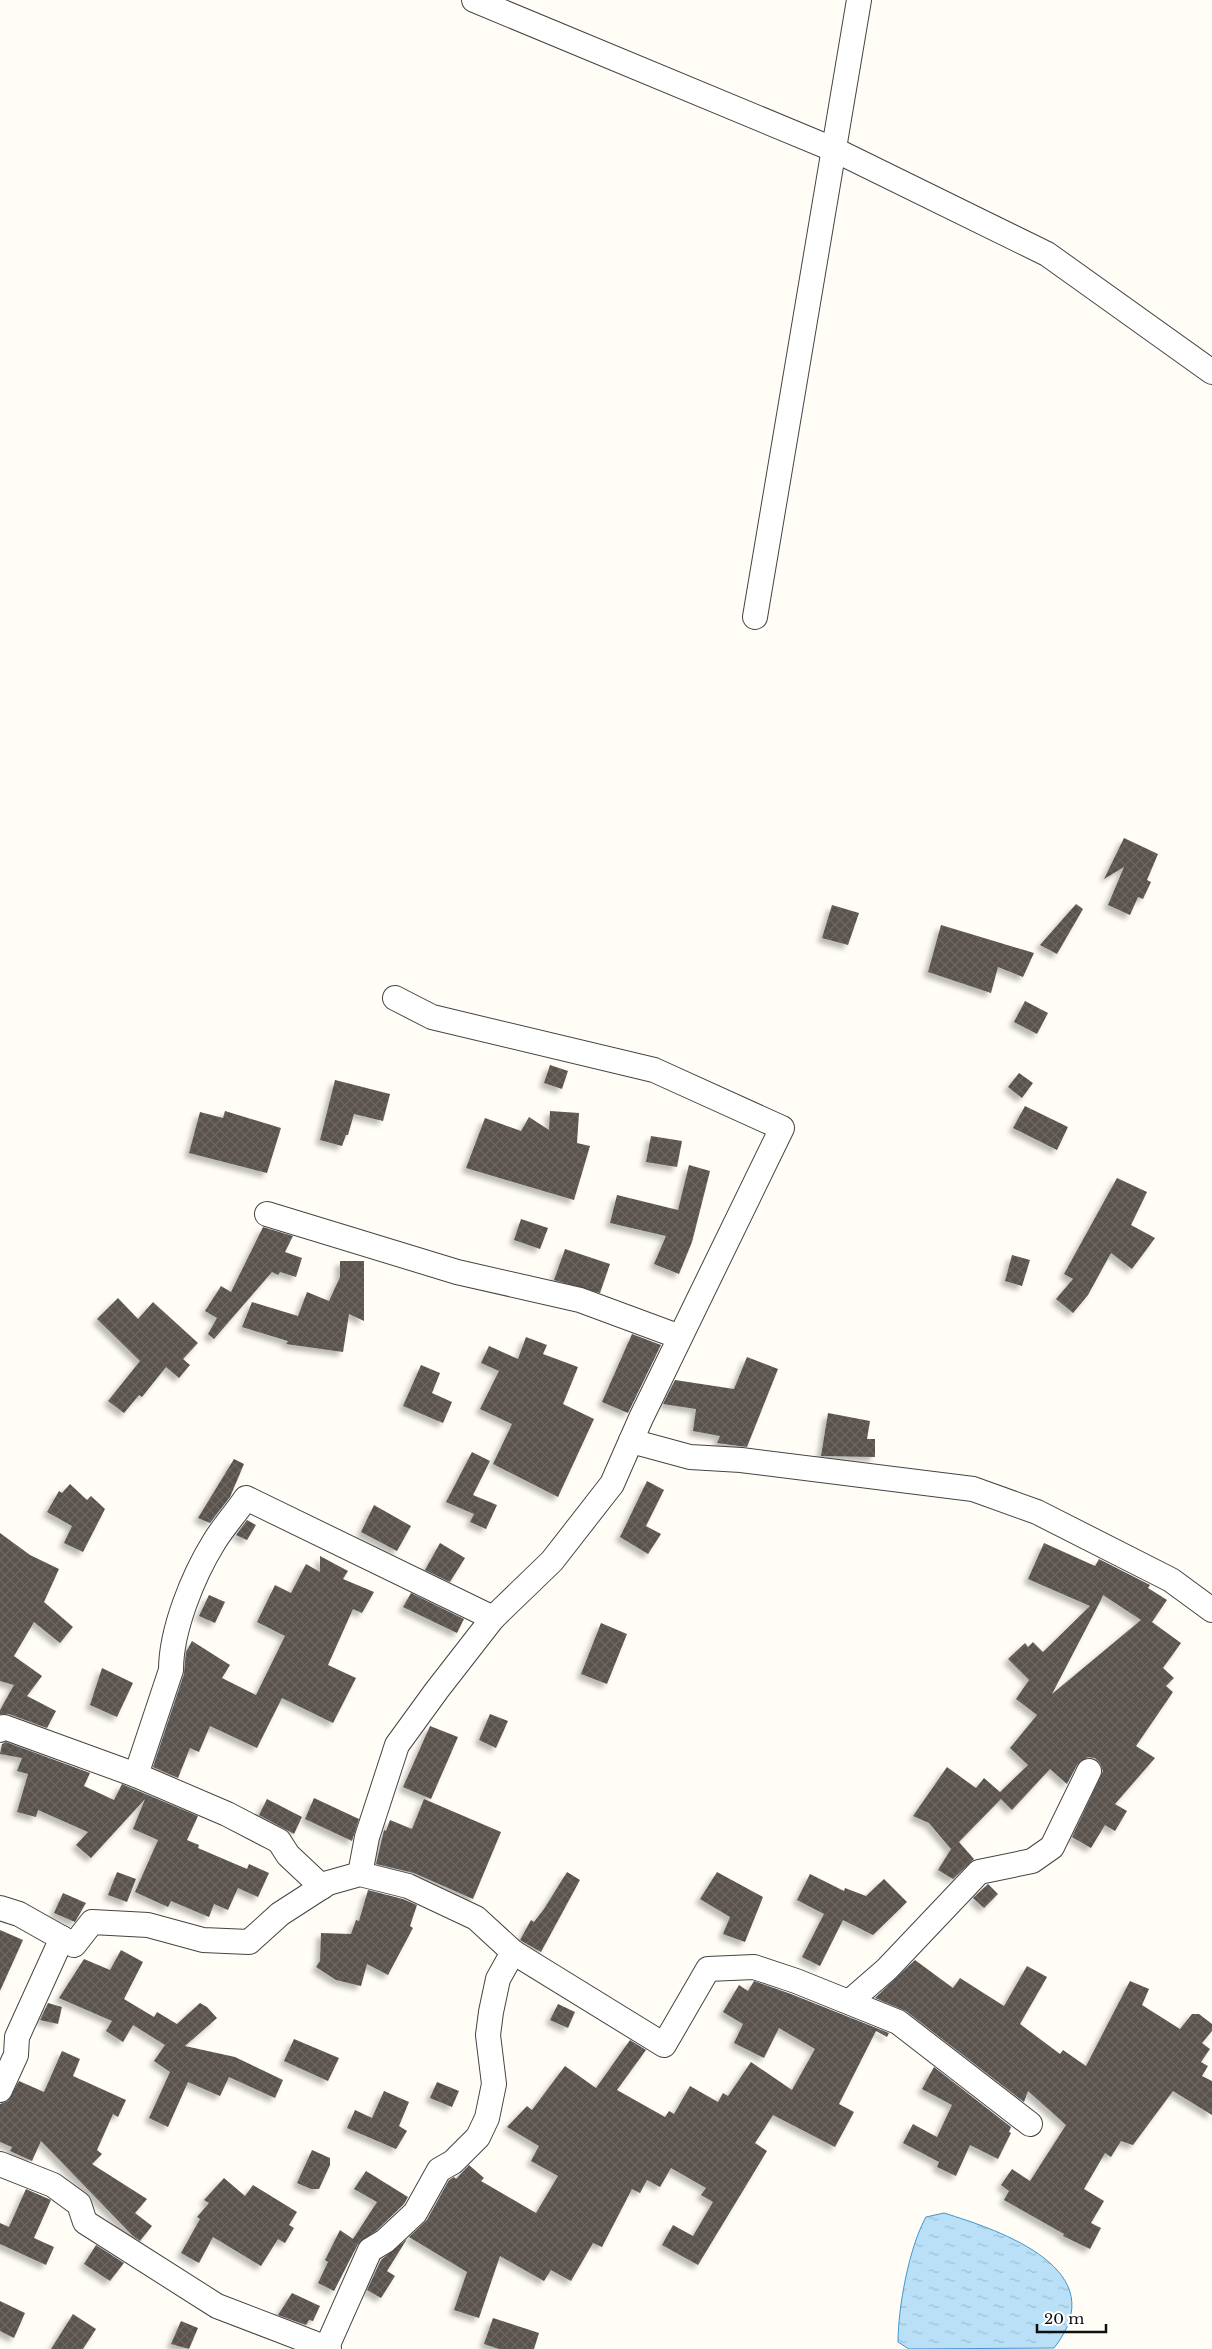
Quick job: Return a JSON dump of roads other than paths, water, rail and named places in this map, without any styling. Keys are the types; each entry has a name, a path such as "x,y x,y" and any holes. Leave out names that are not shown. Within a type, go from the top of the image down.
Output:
{"street":[{"path":"474,0 835,150 1047,254 1212,372"},
{"path":"756,617 859,0"},
{"path":"360,1874 367,1837 397,1745 436,1690 493,1618 552,1561 612,1484 680,1337 782,1128 654,1070 432,1018 395,998"},
{"path":"267,1214 457,1272 580,1300 680,1337"},
{"path":"631,1441 690,1457 741,1460 972,1489 1037,1512 1171,1580 1212,1610"},
{"path":"136,1775 171,1670 171,1652 190,1592 214,1542 246,1498 493,1618"},
{"path":"0,1730 4,1727 136,1775 227,1814 279,1841 288,1855 322,1887"},
{"path":"849,2002 887,1969 979,1872 1032,1861 1052,1847 1089,1771"},
{"path":"0,1908 19,1914 74,1945 92,1922 106,1921 148,1925 203,1940 249,1942 280,1914 322,1887 360,1874 408,1886 476,1918 513,1952 664,2045 708,1969 754,1967 898,2022 1030,2124"},
{"path":"0,2090 16,2055 17,2037 62,1938"},
{"path":"0,2164 53,2185 79,2204 85,2222 217,2306 327,2349 370,2250 385,2240 415,2214 439,2170 453,2162 478,2137 487,2118 494,2084 488,2035 491,2012 498,1980 513,1952"}],"water":[{"path":"944,2213 1021,2243 1044,2258 1062,2276 1071,2297 1069,2321 1054,2348 909,2349 898,2342 902,2295 914,2244 926,2217"}]}
